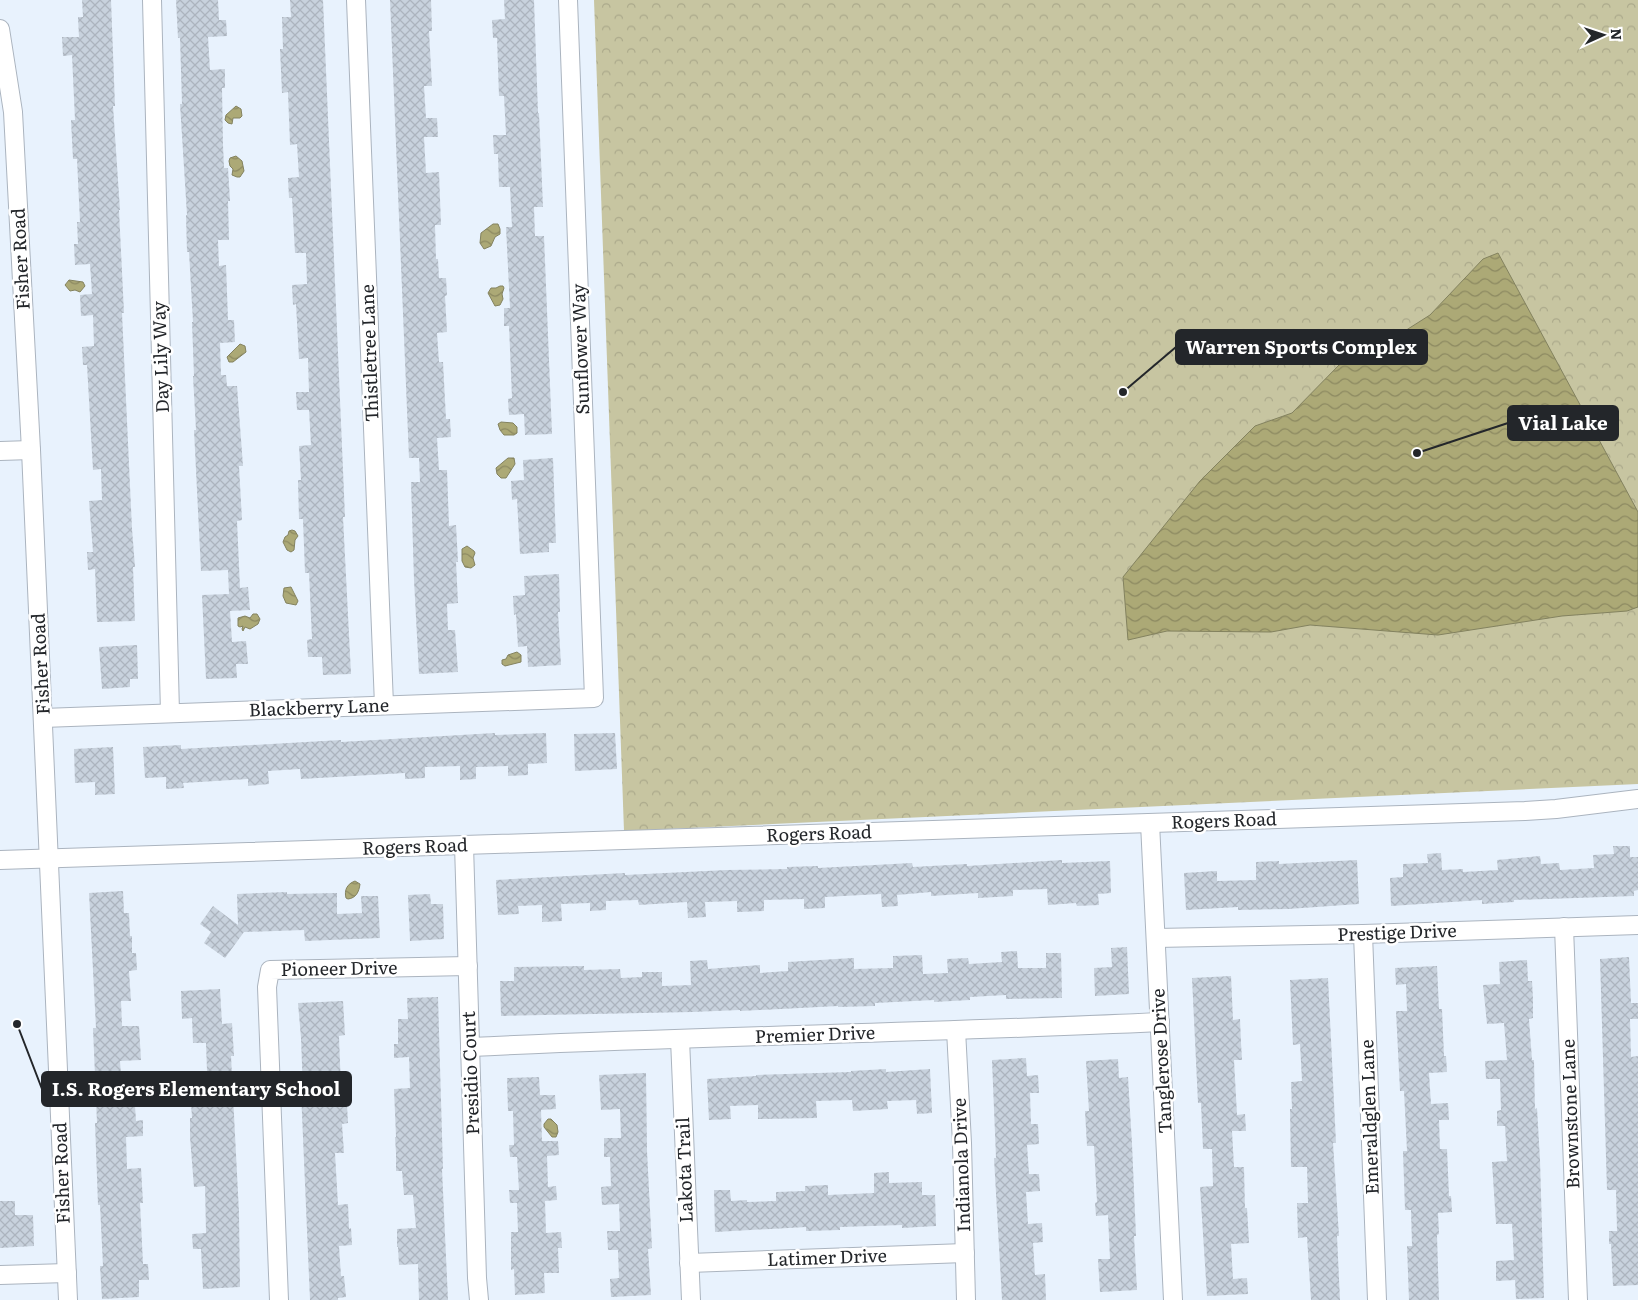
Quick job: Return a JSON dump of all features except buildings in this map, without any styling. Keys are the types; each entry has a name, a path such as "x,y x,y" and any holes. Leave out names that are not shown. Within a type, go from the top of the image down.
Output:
{"street":[{"name":"Day Lily Way","path":"152,0 170,713"},
{"name":"Thistletree Lane","path":"356,0 384,705"},
{"name":"Sunflower Way","path":"568,0 594,698"},
{"name":"Fisher Road","path":"0,29 13,112 31,450 68,1300"},
{"path":"0,451 31,450"},
{"name":"Blackberry Lane","path":"43,718 594,698"},
{"name":"Rogers Road","path":"0,860 1525,811 1638,799"},
{"name":"Tanglerose Drive","path":"1150,823 1172,1300"},
{"name":"Presidio Court","path":"464,845 479,1300"},
{"name":"Prestige Drive","path":"1156,938 1363,934 1638,925"},
{"name":"Brownstone Lane","path":"1564,927 1578,1300"},
{"name":"Emeraldglen Lane","path":"1363,934 1377,1300"},
{"name":"Pioneer Drive","path":"279,1300 267,987 270,970 468,966"},
{"name":"Premier Drive","path":"470,1047 1160,1022"},
{"name":"Indianola Drive","path":"956,1030 962,1143 966,1300"},
{"name":"Lakota Trail","path":"680,1039 691,1300"},
{"name":"Latimer Drive","path":"689,1263 965,1253"},
{"path":"0,1275 67,1273"}],"green space":[{"path":"594,0 1638,0 1638,784 624,831"}],"water":[{"path":"236,106 241,109 242,116 240,118 233,118 232,124 228,123 225,120 226,115"},
{"path":"236,156 242,161 244,171 240,177 232,175 233,169 229,161 230,158"},
{"path":"493,224 498,224 500,234 495,237 491,246 484,249 480,243 481,233"},
{"path":"1498,253 1638,512 1638,607 1627,611 1562,616 1438,635 1310,625 1271,632 1167,631 1128,640 1123,577 1200,481 1255,426 1292,413 1339,365 1400,334 1430,315 1483,259"},
{"path":"69,280 83,282 85,286 80,292 70,291 65,285"},
{"path":"500,286 504,288 503,299 500,305 495,306 488,293 491,288"},
{"path":"240,344 245,346 246,352 233,362 229,362 227,357"},
{"path":"501,422 513,423 517,427 517,433 514,435 504,435 498,424"},
{"path":"508,458 514,458 515,464 506,478 501,478 497,474 496,468"},
{"path":"292,530 298,536 295,540 294,550 291,552 287,550 283,542 289,531"},
{"path":"467,546 475,553 473,558 475,565 471,568 465,567 462,561 462,549"},
{"path":"291,587 298,601 296,605 286,603 283,596 284,588"},
{"path":"253,614 257,614 260,619 258,624 250,629 245,627 243,631 243,626 238,626 238,618 245,616 250,618"},
{"path":"517,652 521,655 521,662 505,666 502,664 502,660 506,659 508,655"},
{"path":"355,881 360,884 359,890 355,896 348,899 345,895 346,890"},
{"path":"548,1119 551,1119 557,1125 558,1132 556,1137 552,1137 544,1127"}],"place":[{"name":"Warren Sports Complex","path":"1123,392"},
{"name":"Vial Lake","path":"1417,453"},
{"name":"I.S. Rogers Elementary School","path":"17,1024"}]}
